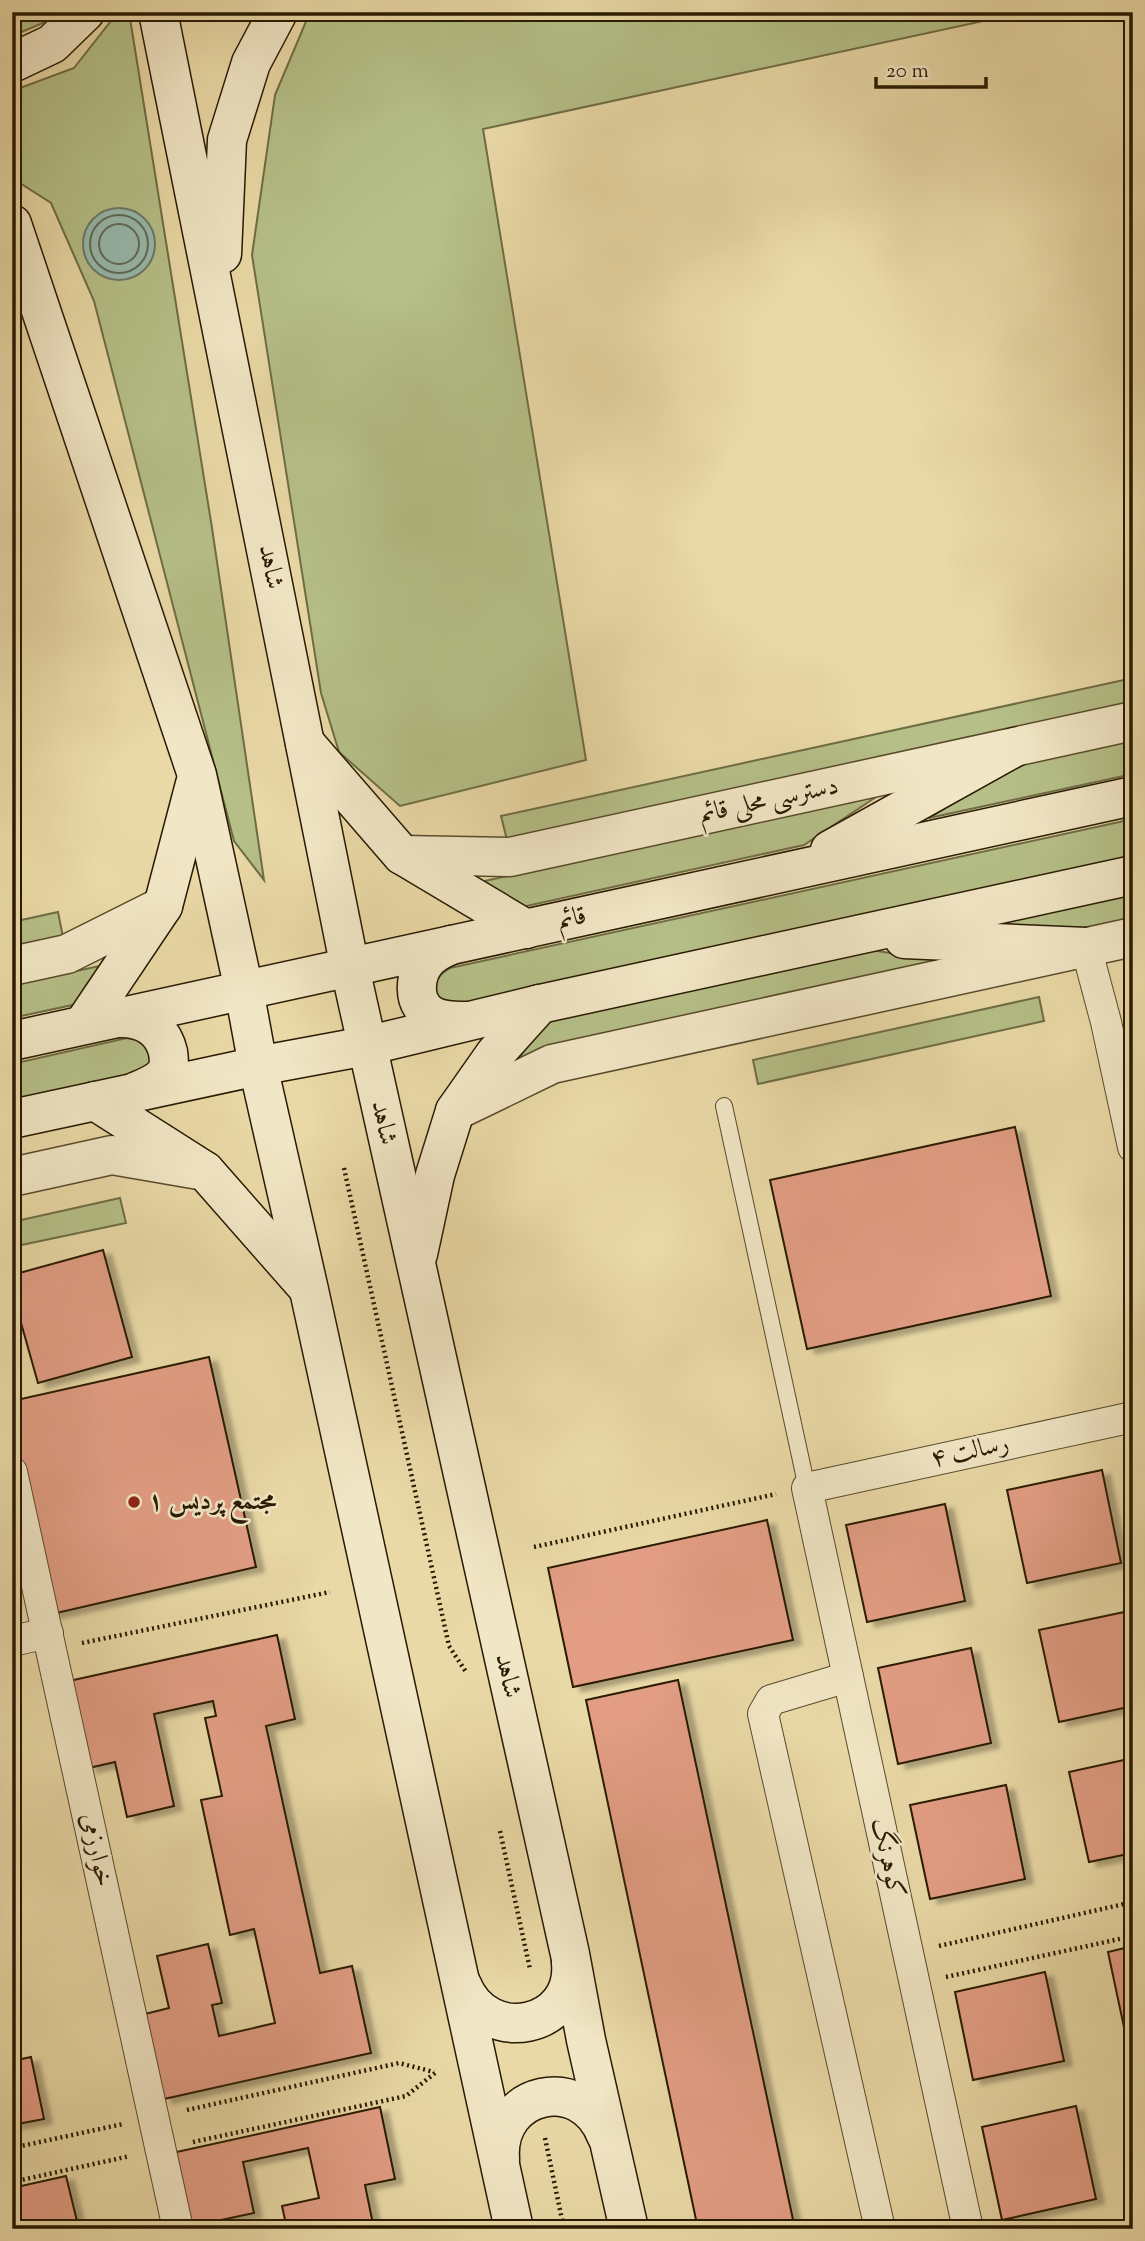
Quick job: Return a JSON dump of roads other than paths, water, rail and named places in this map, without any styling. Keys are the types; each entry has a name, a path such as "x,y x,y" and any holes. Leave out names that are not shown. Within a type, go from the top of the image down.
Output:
{"main road":[{"path":"12,63 52,44 85,12"},
{"name":"شاهد","path":"158,12 349,968 629,2229"},
{"path":"220,315 227,140 251,63 278,12"},
{"path":"12,224 197,775 258,1066 514,2229"},
{"name":"دسترسی محلی قائم","path":"402,855 510,857 1133,721"},
{"path":"304,742 402,855 526,929"},
{"path":"793,870 1015,747"},
{"path":"100,1022 163,906 197,775"},
{"name":"قائم","path":"12,1041 1133,796"},
{"path":"12,1119 258,1066 366,1046 540,1004 1133,875"},
{"path":"12,966 67,954 163,906"},
{"path":"853,936 1086,947"},
{"path":"455,1111 552,1064 1133,937"},
{"path":"451,945 437,951 426,961 419,974 419,1002 433,1016 446,1021 465,1021"},
{"path":"415,1266 435,1175 455,1111 495,1054 540,1004"},
{"path":"100,1022 132,1017 146,1022 158,1031 166,1044 169,1058 167,1071 158,1081 131,1094"},
{"path":"94,1101 205,1171 309,1290"},
{"path":"12,1177 112,1155 205,1171"},
{"path":"459,1980 466,1996 478,2010 492,2019 510,2024 528,2023 544,2016 558,2004 567,1989 572,1972 570,1954"},
{"path":"500,2164 499,2146 503,2129 512,2115 538,2099 559,2096 577,2101 591,2110 602,2123 608,2140"}],"street":[{"path":"1086,947 1106,1022 1133,1147"},
{"name":"رسالت ۴","path":"807,1488 1133,1416"},
{"name":"خوارزمی","path":"12,1472 178,2229"},
{"name":"کوهرنگ","path":"807,1488 968,2229"},
{"path":"12,1641 48,1633"},
{"path":"848,1677 771,1700 765,1706 763,1714 880,2229"}],"lane":[{"path":"724,1106 807,1488"}],"water":[{"path":"119,208 139,214 149,224 155,244 149,264 139,274 119,280 99,274 89,264 83,244 89,224 99,214"}],"place":[{"name":"مجتمع پردیس ۱","path":"134,1502"}]}
